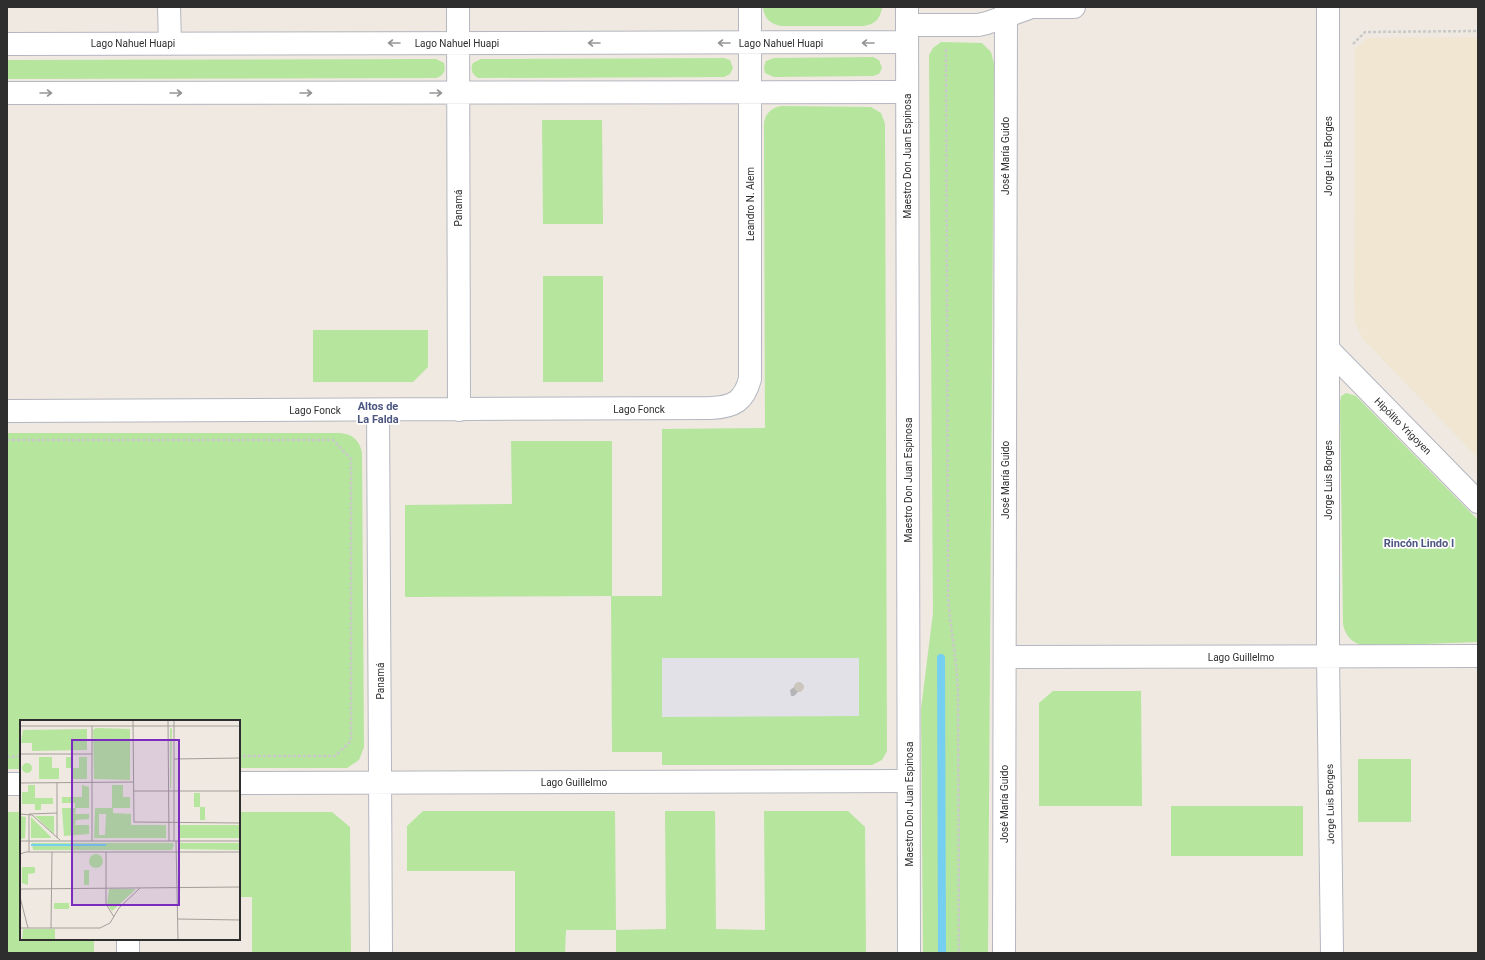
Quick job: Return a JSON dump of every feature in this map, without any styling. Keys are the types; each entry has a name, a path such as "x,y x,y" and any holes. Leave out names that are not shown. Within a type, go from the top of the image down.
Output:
{"street":[{"path":"169,7 170,43"},
{"name":"Panamá","path":"458,7 459,410"},
{"name":"Leandro N. Alem","path":"741,399 747,390 750,367 750,7"},
{"name":"Lago Nahuel Huapi","path":"7,44 750,43 907,25 978,25 1006,12 1032,7 1074,7"},
{"name":"Jorge Luis Borges","path":"1328,7 1328,657 1332,953"},
{"name":"José María Guido","path":"1004,953 1006,12"},
{"name":"Maestro Don Juan Espinosa","path":"907,25 909,953"},
{"path":"7,93 907,92"},
{"name":"Hipólito Yrigoyen","path":"1328,350 1478,502"},
{"name":"Lago Fonck","path":"7,411 711,408 732,405 741,399"},
{"name":"Panamá","path":"378,410 381,953"},
{"name":"Lago Guillelmo","path":"1005,657 1478,656"},
{"name":"Lago Guillelmo","path":"240,783 908,781"},
{"path":"7,784 20,784"},
{"path":"128,940 128,953"}],"path":[{"path":"945,25 948,596 950,630 957,669 958,692 959,953"},
{"path":"1349,48 1365,32 1478,31"},
{"path":"7,440 333,440 351,459 351,741 335,756 240,756"},
{"path":"7,756 20,756"}],"shaded area":[{"path":"1478,37 1478,458 1363,339 1355,322 1354,303 1355,49 1368,38"},
{"path":"662,658 859,658 859,717 662,717"}],"green space":[{"path":"763,7 882,8 880,15 876,20 871,24 864,26 781,26 768,20"},
{"path":"941,42 982,43 991,52 994,64 988,953 923,953 921,709 933,613 929,55 933,48"},
{"path":"873,57 879,60 882,68 879,74 873,76 774,77 765,73 764,67 766,61 774,58"},
{"path":"724,58 730,60 733,68 730,74 724,77 478,78 474,75 472,70 473,63 481,59"},
{"path":"436,59 444,63 445,68 443,74 436,78 7,79 7,60"},
{"path":"781,106 871,107 881,113 885,124 887,751 882,760 872,765 662,765 662,752 612,752 611,596 405,597 405,505 512,504 511,441 612,441 612,596 662,596 662,429 765,428 764,122 766,115 771,110","holes":["662,658 859,658 859,716 662,717"]},
{"path":"542,120 602,120 603,224 543,224"},
{"path":"543,276 603,276 603,382 543,382"},
{"path":"313,330 428,330 428,367 413,382 313,382"},
{"path":"1346,393 1356,396 1478,520 1478,642 1367,646 1358,644 1348,637 1343,624 1340,403 1341,396"},
{"path":"7,433 340,433 349,435 358,442 362,453 364,747 359,760 347,768 240,768 240,720 20,720 20,769 7,769"},
{"path":"1053,691 1141,691 1142,806 1039,806 1039,703"},
{"path":"1358,759 1411,759 1411,822 1358,822"},
{"path":"1171,806 1303,806 1303,856 1171,856"},
{"path":"423,811 615,811 616,930 566,930 565,953 515,953 515,871 407,871 407,826"},
{"path":"665,811 715,811 716,929 765,930 764,811 848,811 865,827 866,953 616,953 616,930 666,929"},
{"path":"7,812 20,812 20,940 94,940 94,953 7,953"},
{"path":"240,812 332,812 350,827 351,953 252,953 252,897 240,897"}],"building":[{"path":"799,682 804,687 799,692 794,687"}],"waterway":[{"path":"941,658 942,953"}],"district":[{"name":"Altos de La Falda","path":"378,412"},
{"name":"Rincón Lindo I","path":"1419,543"}]}
